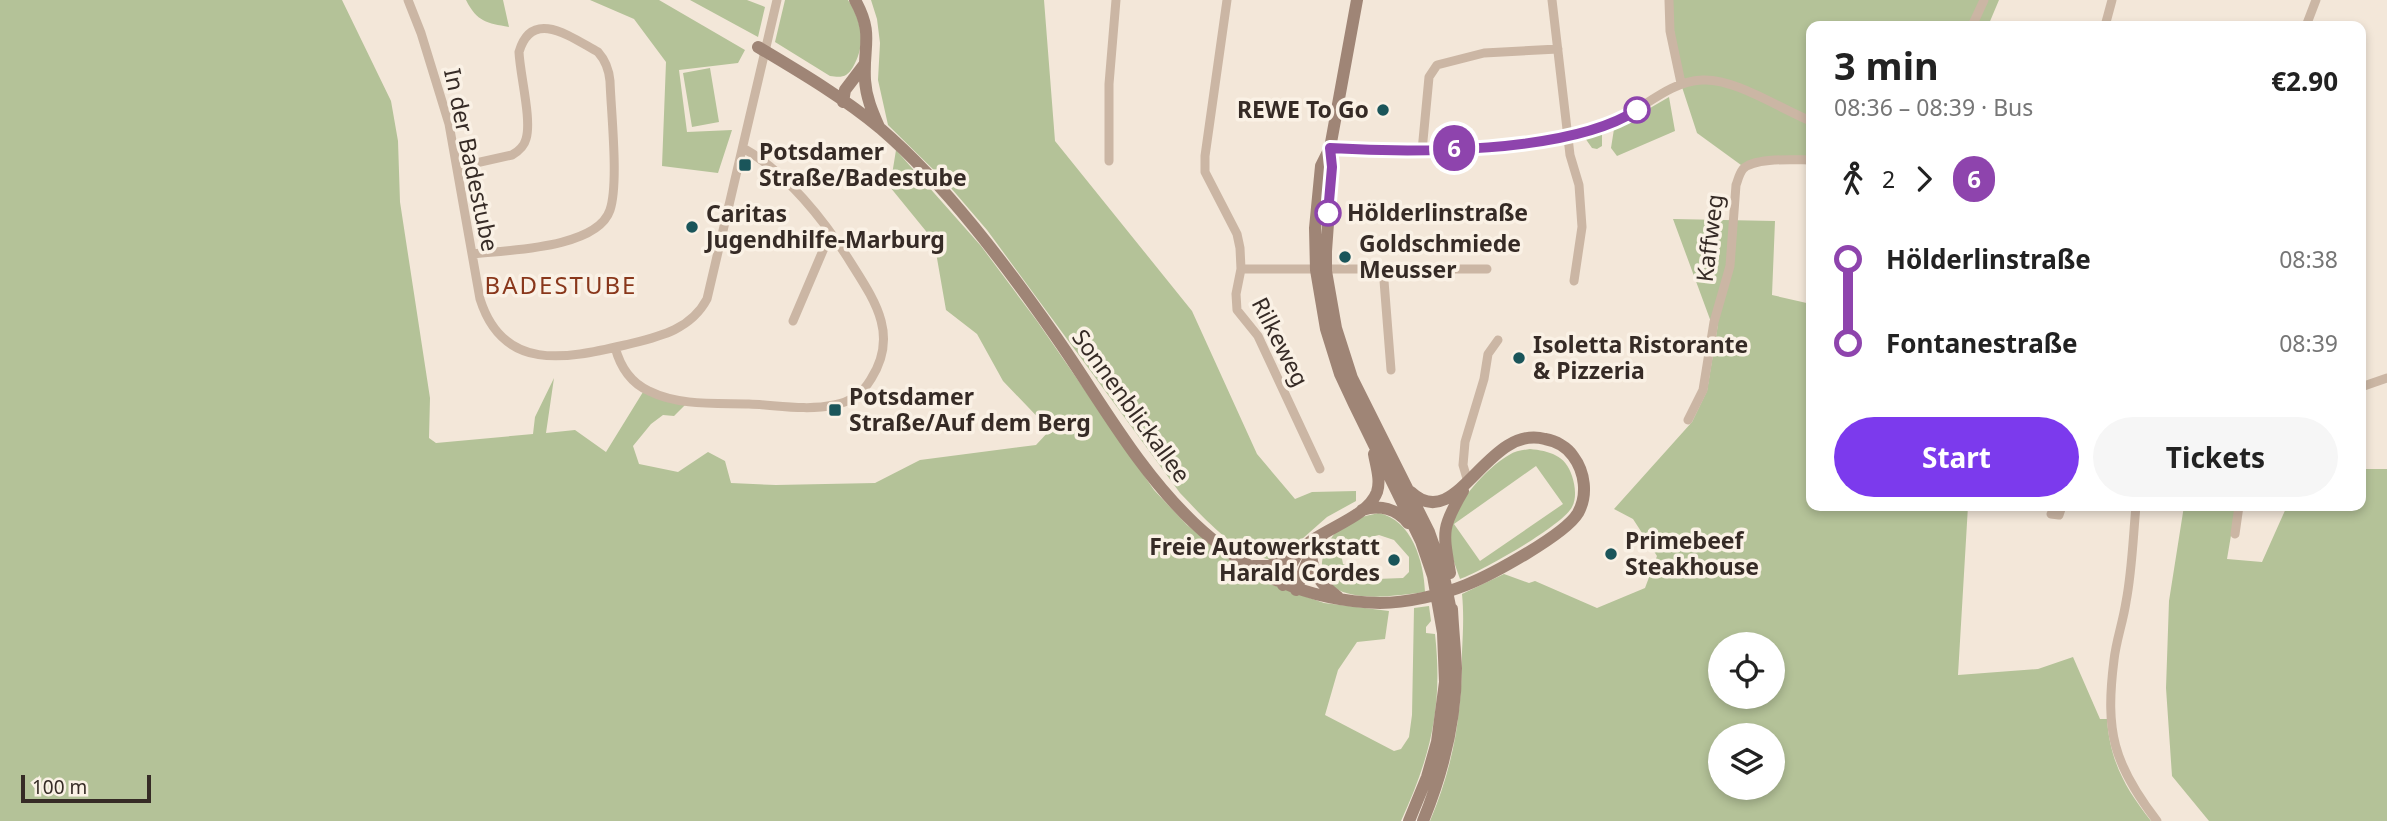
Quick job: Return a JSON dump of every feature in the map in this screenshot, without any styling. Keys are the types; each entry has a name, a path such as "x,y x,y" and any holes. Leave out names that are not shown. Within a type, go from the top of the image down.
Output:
{"main road":[{"path":"855,0 865,21 865,83 869,104 879,127"},
{"path":"1357,0 1330,148 1321,166 1317,202 1315,228 1326,329 1340,374 1421,541"},
{"name":"Sonnenblickallee","path":"758,47 879,127 905,151 962,212 1052,331 1145,468 1210,537 1250,566 1296,590 1341,599 1392,603 1431,595 1466,585 1563,529 1579,511 1584,490 1580,468 1569,451 1555,442 1539,437 1517,440 1504,447 1468,482"},
{"path":"843,102 845,90 864,65"},
{"path":"843,102 860,92 865,83"},
{"path":"1321,270 1352,378 1411,492 1429,532 1442,573 1455,670 1451,729 1441,772 1423,821"},
{"path":"1296,590 1307,544 1372,501 1378,487 1372,439"},
{"path":"1411,492 1426,503 1435,503 1448,498 1468,482"},
{"path":"1442,573 1446,522 1468,482"},
{"path":"1362,510 1377,506 1398,513 1442,573"},
{"path":"1250,566 1269,566 1304,554"},
{"path":"1304,554 1321,584 1341,599"},
{"path":"1283,585 1304,554"},
{"path":"1409,821 1433,758 1442,711 1447,615"}],"street":[{"name":"In der Badestube","path":"408,0 437,82 458,167 484,312 490,324 508,342 530,353 555,357 664,335 678,328 702,308 777,0"},
{"path":"1109,161 1109,85 1116,0"},
{"name":"Rilkeweg","path":"1227,0 1205,164 1210,185 1237,234 1241,269 1236,294 1237,310 1258,336 1320,469"},
{"path":"1552,0 1570,155 1579,186 1582,227 1574,282"},
{"path":"1669,0 1670,31 1681,83"},
{"path":"1974,21 1984,0"},
{"path":"2106,21 2112,0"},
{"path":"2308,21 2315,0"},
{"path":"458,167 512,155 525,143 528,129 519,52 522,42 533,30 555,30 598,52 609,72 613,165 610,212 603,222 585,235 564,241 472,254"},
{"path":"1422,151 1429,78 1437,65 1484,53 1558,49"},
{"path":"1330,148 1422,151 1514,144 1568,135 1622,119 1681,83 1704,79 1719,82 1806,119"},
{"path":"615,347 625,371 638,384 648,391 673,400 823,407 851,400 867,387 884,351 883,327 870,291 796,191 762,159 743,148"},
{"name":"Kaffweg","path":"1688,420 1703,390 1714,321 1730,267 1739,175 1746,166 1760,162 1806,160"},
{"path":"793,321 830,234"},
{"path":"1383,268 1391,370"},
{"path":"1241,269 1487,270"},
{"path":"1468,482 1463,465 1465,442 1484,379 1488,354 1498,340"},
{"path":"2366,385 2387,378"},
{"path":"2050,514 2059,515 2061,511"},
{"path":"2135,511 2126,601 2114,659 2110,724 2115,747 2129,781 2157,821"},
{"path":"2235,534 2238,511"}],"green space":[{"path":"0,0 342,0 391,101 398,141 400,202 430,398 429,438 436,443 533,434 535,417 554,378 546,433 575,430 606,452 643,392 685,405 674,416 663,415 651,424 633,446 639,464 678,472 708,452 725,461 731,483 875,483 920,460 1036,445 1050,430 1003,381 977,334 946,310 934,241 890,187 896,150 981,246 1037,321 1154,490 1187,525 1243,569 1267,583 1324,603 1389,611 1385,639 1357,642 1338,670 1325,715 1394,751 1401,749 1409,737 1412,715 1414,608 1429,606 1431,621 1426,627 1426,633 1435,634 1436,708 1427,752 1401,821 0,821"},
{"path":"466,0 503,0 509,27 483,20 474,13"},
{"path":"590,0 659,0 745,50 738,63 679,70 687,132 732,130 718,173 662,166 666,62 634,19"},
{"path":"690,0 747,0 765,7 758,37"},
{"path":"785,0 848,0 857,16 861,33 860,50 849,73 841,77 830,76 775,42"},
{"path":"871,0 1044,0 1055,141 1192,311 1257,454 1295,499 1312,492 1356,491 1356,501 1327,517 1293,547 1272,560 1233,543 1180,493 987,230 945,181 888,125 878,80 880,43"},
{"path":"1670,0 1999,0 1990,21 1806,21 1806,158 1741,165 1697,133 1681,84"},
{"path":"710,68 719,122 692,127 683,73"},
{"path":"1669,97 1675,131 1617,156 1611,148 1614,129"},
{"path":"1602,133 1602,146 1592,148 1585,138"},
{"path":"1673,219 1775,221 1772,295 1806,303 1806,511 1968,511 1958,675 2038,669 2073,657 2100,719 2107,719 2111,748 2120,773 2151,821 1430,821 1451,759 1458,718 1462,675 1462,594 1504,574 1529,583 1535,581 1597,608 1645,588 1657,556 1633,519 1614,509 1692,422 1707,391 1718,324 1711,322"},
{"path":"1527,449 1556,455 1566,463 1575,487 1572,507 1538,536 1460,579 1449,536 1456,512 1468,493 1493,467 1511,454","holes":["1536,466 1563,504 1480,561 1454,524"]},
{"path":"2366,469 2387,469 2387,821 2209,821 2172,776 2166,688 2169,601 2183,511 2235,511 2227,559 2262,562 2285,511 2366,511"},
{"path":"1378,513 1390,517 1408,533 1419,555 1425,592 1391,596 1354,595 1333,587 1326,581 1323,556 1336,532 1359,518","holes":["1379,535 1394,540 1409,557 1409,572 1403,578 1376,579 1343,564 1341,554 1351,542"]}],"bus line":[{"name":"6","path":"1328,213 1332,167 1330,148 1422,151 1514,144 1608,125 1637,110"}],"place":[{"name":"REWE To Go","path":"1383,110"},
{"name":"Potsdamer Straße/Badestube","path":"745,165"},
{"name":"Hölderlinstraße","path":"1328,213"},
{"name":"Caritas Jugendhilfe-Marburg","path":"692,227"},
{"name":"Goldschmiede Meusser","path":"1345,257"},
{"name":"Isoletta Ristorante & Pizzeria","path":"1519,358"},
{"name":"Potsdamer Straße/Auf dem Berg","path":"835,410"},
{"name":"Primebeef Steakhouse","path":"1611,554"},
{"name":"Freie Autowerkstatt Harald Cordes","path":"1394,560"}],"district":[{"name":"BADESTUBE","path":"561,286"}]}
